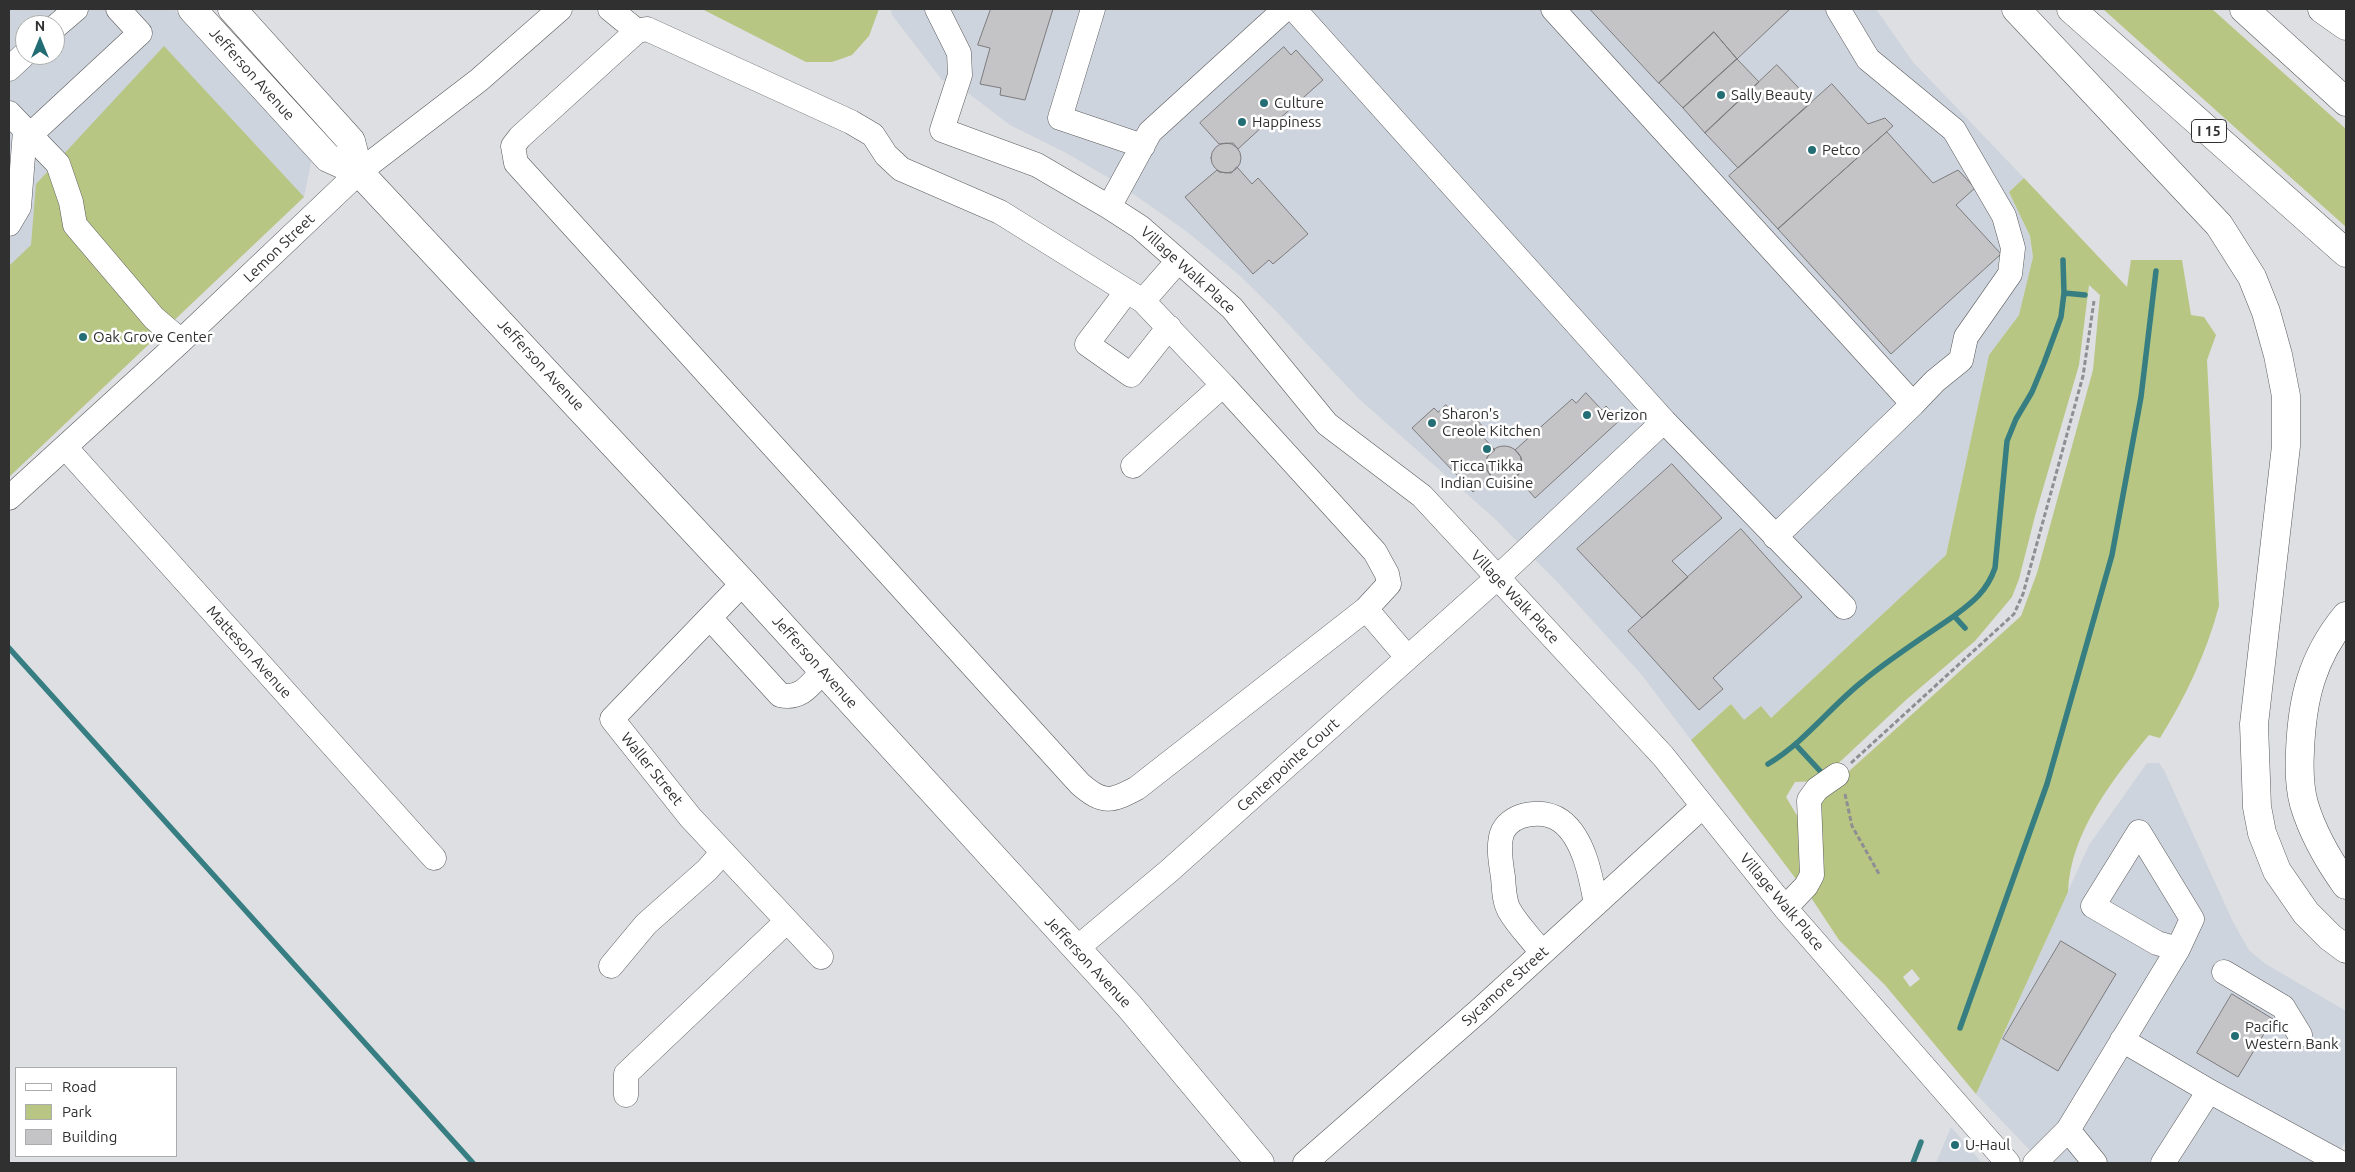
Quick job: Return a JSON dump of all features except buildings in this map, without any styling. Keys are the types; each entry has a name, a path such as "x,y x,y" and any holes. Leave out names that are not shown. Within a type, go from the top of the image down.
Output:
{"main road":[{"name":"Jefferson Avenue","path":"192,9 328,158 359,172 743,583 1130,1007 1260,1163"},
{"name":"Jefferson Avenue","path":"232,9 351,141 359,172"},
{"path":"2016,9 2219,225 2252,277 2266,312 2286,396 2286,446 2254,724 2256,807 2262,833 2277,871 2306,913 2330,937 2346,949"},
{"name":"I 15","path":"2071,9 2346,253"},
{"path":"2244,9 2346,102"},
{"path":"2322,9 2346,26"},
{"path":"2346,616 2332,634 2315,665 2301,715 2299,774 2304,803 2315,834 2333,868 2346,885"}],"street":[{"path":"65,18 76,9"},
{"path":"9,224 19,207 27,134 140,33 118,9"},
{"name":"Lemon Street","path":"9,498 181,341 359,172 479,80 560,9"},
{"path":"610,9 637,31"},
{"name":"Village Walk Place","path":"937,9 959,54 960,75 942,130 1037,165 1109,207 1140,227 1232,308 1327,424 1422,496 1662,756 1785,908 2003,1162"},
{"path":"1093,9 1060,118 1143,146"},
{"path":"1109,207 1150,132 1285,9"},
{"path":"1294,9 1664,421 1844,607"},
{"path":"1552,9 1913,404"},
{"path":"1775,537 1935,381 1961,360 1966,337 2010,274 2013,248 2004,216 1954,130 1868,60 1838,9"},
{"path":"647,29 851,122 873,135 886,154 901,169 1000,212 1135,296 1169,327 1375,552 1388,574 1390,584 1366,610 1137,788 1120,797 1104,799 1094,797 1080,784 516,163 513,146 520,137 637,31 647,29"},
{"path":"9,113 27,134 58,164 71,202 75,225 154,318 181,341"},
{"path":"1169,327 1131,375 1087,344 1135,296 1178,261"},
{"path":"1133,466 1222,385"},
{"name":"Centerpointe Court","path":"1076,949 1170,871 1497,578 1664,421"},
{"name":"Matteson Avenue","path":"64,447 434,858"},
{"name":"Waller Street","path":"743,583 612,719 690,817 821,957"},
{"path":"1366,610 1407,658"},
{"path":"710,618 780,696 790,698 801,694 823,671"},
{"path":"1785,908 1806,886 1812,875 1809,800 1817,789 1837,775"},
{"name":"Sycamore Street","path":"1305,1163 1542,953 1703,806"},
{"path":"1542,953 1509,910 1505,899 1500,860 1501,843 1503,832 1512,821 1527,813 1542,814 1560,821 1571,833 1589,864 1596,904"},
{"path":"2035,1163 2068,1130 2178,949 2192,919 2139,832 2093,906 2156,942 2178,949"},
{"path":"610,966 646,924 707,870 723,852"},
{"path":"626,1095 626,1074 787,921"},
{"path":"2224,972 2283,1007 2300,1035"},
{"path":"2122,1040 2209,1091 2341,1163"},
{"path":"2163,1163 2209,1091"},
{"path":"2068,1130 2095,1163"}],"path":[{"path":"1880,874 1852,826 1845,793 1837,775 2014,614 2023,594 2083,376 2094,301"}],"shaded area":[{"name":"Oak Grove Center","path":"9,9 174,9 312,158 304,197 9,477"},
{"path":"891,9 1876,9 1913,62 2024,178 2009,192 2030,236 2033,257 2019,315 1989,355 1946,555 1771,718 1744,721 1731,704 1691,740 1641,674 1561,586 1494,518 1359,399 1275,310 1238,274 1186,231 1119,184 1068,154 1010,125 964,90 942,80 892,15"},
{"path":"2147,763 2159,763 2164,770 2233,922 2249,950 2264,963 2346,1011 2346,1140 2333,1163 2042,1163 1976,1094 2089,845"},
{"name":"U-Haul","path":"1951,1127 1982,1163 1936,1163"}],"green space":[{"path":"702,9 879,9 869,36 852,55 832,62 806,62"},
{"path":"2103,9 2212,9 2346,129 2346,227"},
{"name":"Oak Grove Center","path":"164,46 304,197 9,477 9,266 31,245 36,184"},
{"path":"2024,178 2127,287 2131,260 2182,260 2191,315 2204,317 2216,335 2207,360 2219,606 2208,641 2194,674 2160,738 2149,735 2108,788 2085,828 2076,849 2068,892 1976,1094 1885,985 1839,940 1810,896 1817,800 2021,616 2037,573 2093,370 2100,295 2089,285 2079,365 2035,516 2019,579 2012,597 1975,641 1907,699 1828,773 1817,781 1795,782 1786,797 1802,824 1806,875 1796,879 1691,740 1731,704 1744,720 1761,706 1771,718 1946,555 1989,355 2019,315 2033,257 2030,236 2009,192","holes":["1912,969 1920,979 1910,987 1903,977"]}],"waterway":[{"path":"2063,260 2064,293 2085,295"},
{"path":"1960,1028 2047,784 2112,555 2141,397 2156,271"},
{"path":"1954,616 1984,590 1995,568 2007,441 2016,419 2032,392 2044,363 2061,317 2064,293"},
{"path":"1768,764 1806,735 1851,691 1908,647 1954,616 1965,628"},
{"path":"9,648 473,1163"},
{"path":"1796,745 1821,772"},
{"path":"1913,1163 1921,1142"}],"place":[{"name":"Sally Beauty","path":"1721,95"},
{"name":"Culture","path":"1264,103"},
{"name":"Happiness","path":"1242,122"},
{"name":"Petco","path":"1812,150"},
{"name":"Oak Grove Center","path":"83,337"},
{"name":"Verizon","path":"1587,415"},
{"name":"Sharon's Creole Kitchen","path":"1432,423"},
{"name":"Ticca Tikka Indian Cuisine","path":"1487,449"},
{"name":"Pacific Western Bank","path":"2235,1036"},
{"name":"U-Haul","path":"1955,1145"}]}
